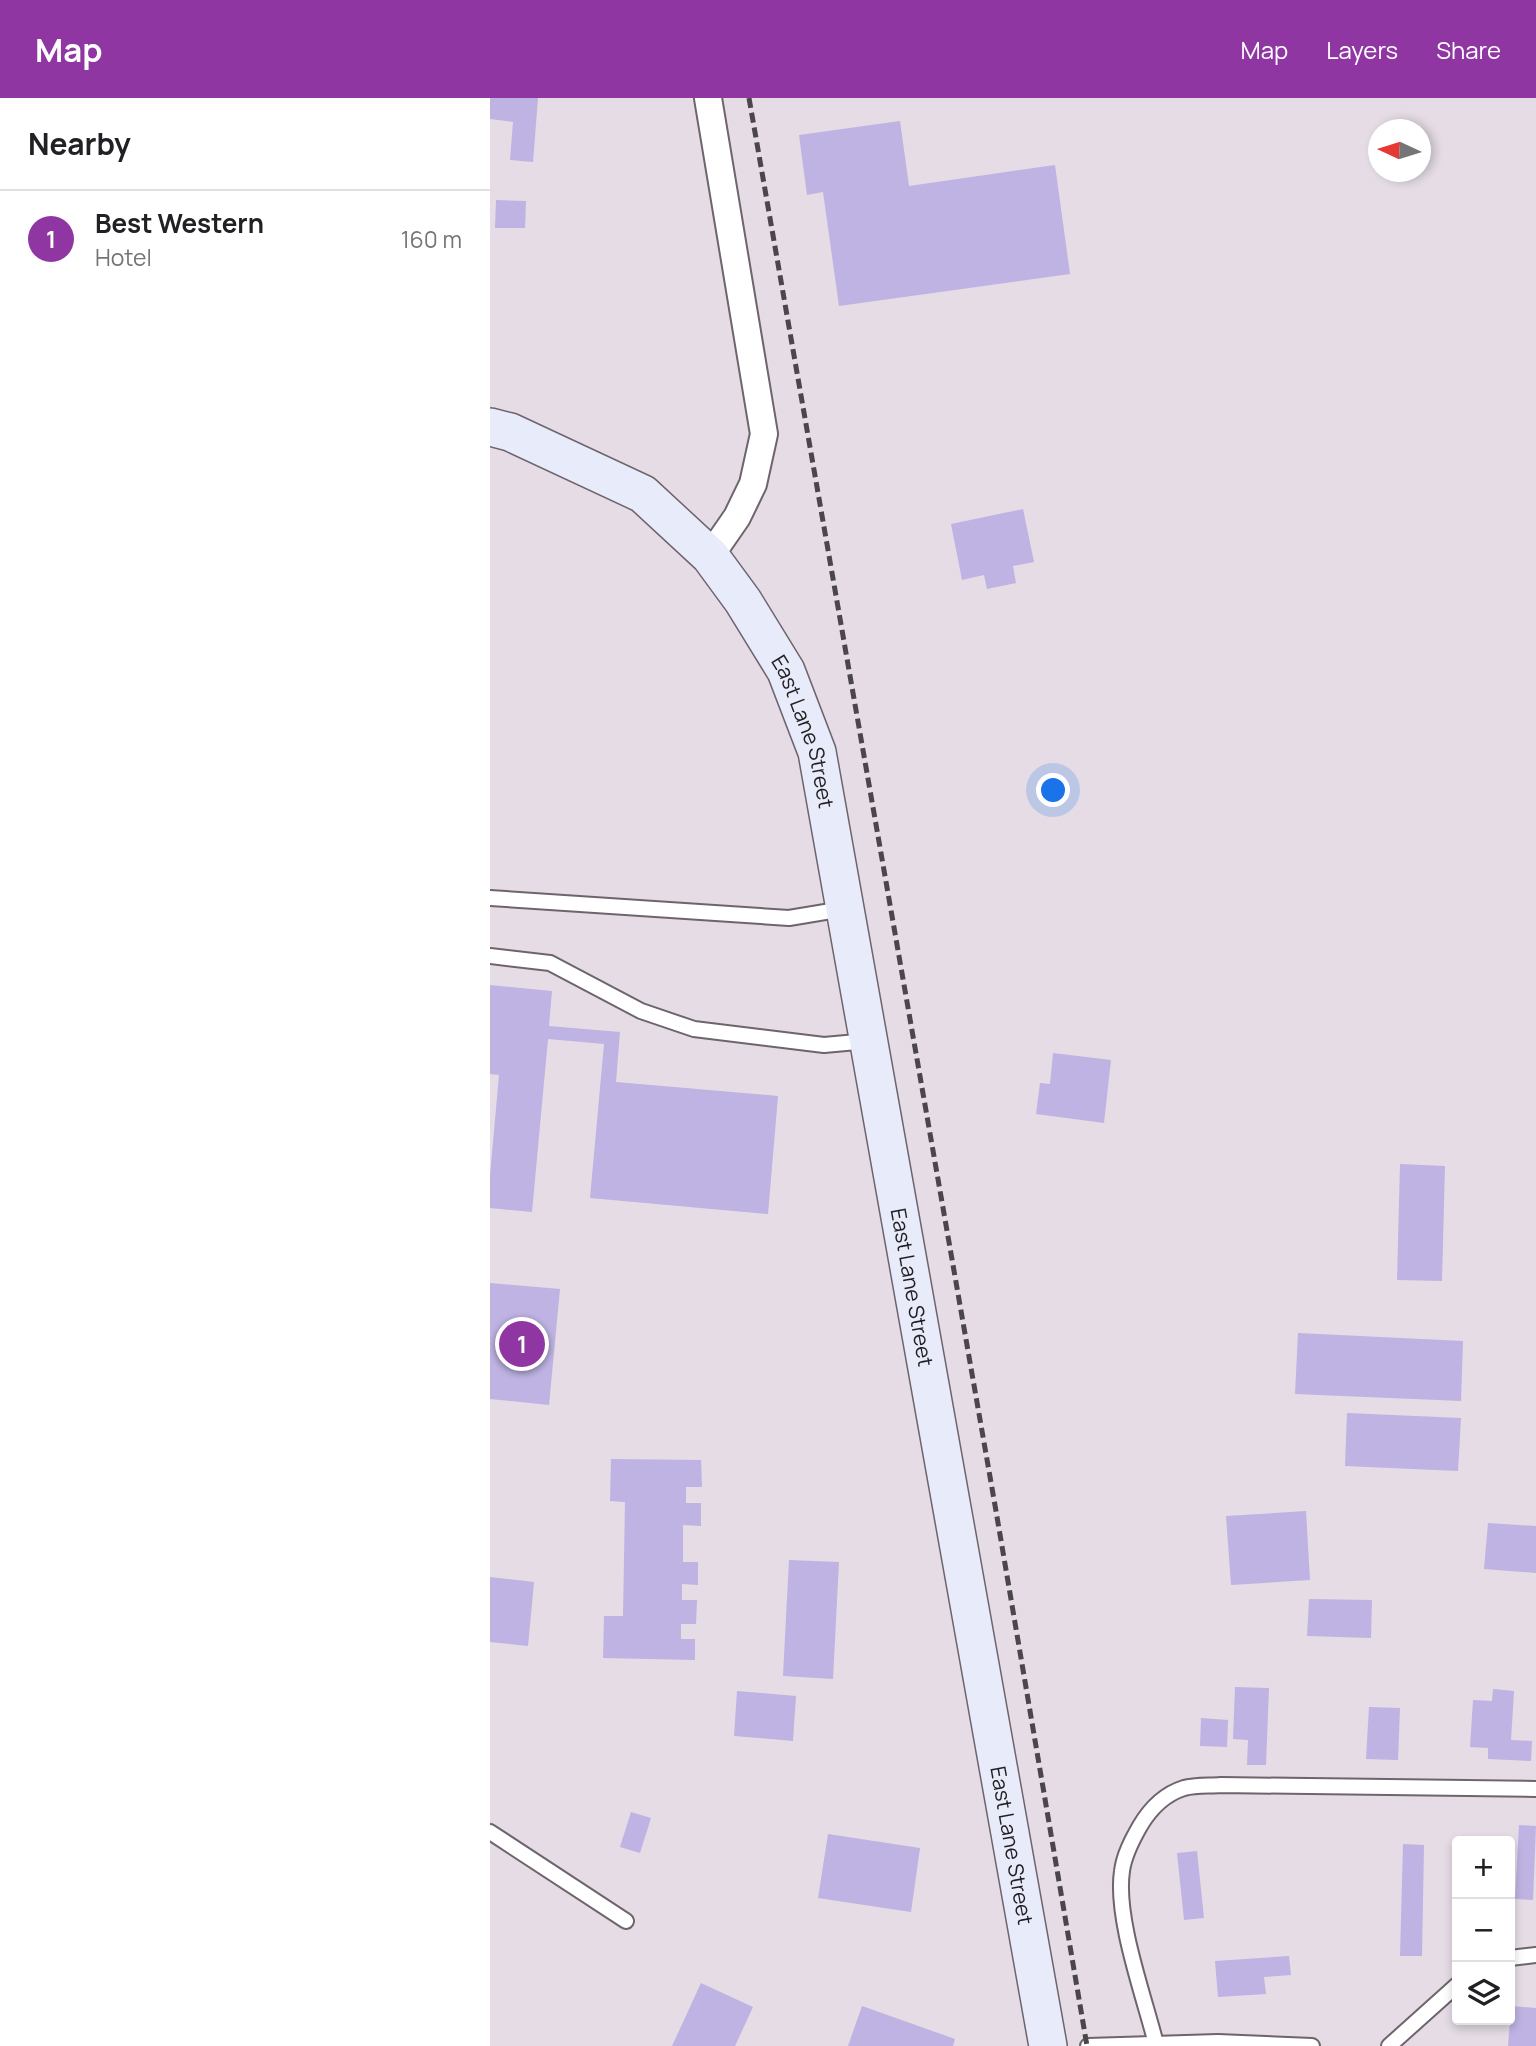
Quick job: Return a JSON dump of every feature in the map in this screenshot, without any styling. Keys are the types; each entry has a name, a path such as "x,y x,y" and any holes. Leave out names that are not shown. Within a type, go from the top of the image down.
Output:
{"street":[{"path":"708,98 764,433 752,484 737,517 710,556"},
{"name":"East Lane Street","path":"490,427 510,432 643,494 710,556 743,601 786,671 817,751 1048,2046"}],"lane":[{"path":"490,898 789,918 845,908"},
{"path":"490,956 550,963 641,1012 694,1029 824,1045 868,1041"},
{"path":"1156,2044 1124,1919 1122,1868 1132,1840 1147,1814 1168,1795 1186,1787 1221,1785 1536,1789"},
{"path":"490,1832 626,1921"},
{"path":"1515,1957 1536,1955"},
{"path":"1389,2046 1452,1989"},
{"path":"1088,2046 1312,2046"}],"building":[{"path":"490,98 538,98 533,162 510,160 513,122 490,119"},
{"path":"900,121 909,186 1055,165 1070,274 839,306 823,192 807,195 799,135"},
{"path":"496,200 526,201 525,228 495,228"},
{"path":"1023,509 1034,562 1013,566 1016,583 987,589 984,575 962,580 951,524"},
{"path":"490,985 552,991 549,1026 620,1032 616,1082 778,1096 768,1214 590,1198 604,1044 548,1039 532,1212 490,1208 490,1176 499,1075 490,1074"},
{"path":"1053,1053 1111,1060 1104,1123 1036,1114 1040,1083 1050,1084"},
{"path":"1400,1164 1445,1166 1442,1281 1397,1280"},
{"path":"490,1283 560,1289 549,1405 490,1399"},
{"path":"1298,1333 1463,1341 1461,1401 1295,1394"},
{"path":"1347,1413 1461,1418 1458,1471 1345,1466"},
{"path":"611,1459 701,1460 702,1487 686,1487 686,1503 701,1503 701,1526 683,1525 683,1562 698,1562 698,1585 682,1584 682,1600 697,1600 696,1624 681,1624 681,1639 695,1639 695,1660 603,1658 604,1616 623,1616 625,1502 610,1501"},
{"path":"1306,1511 1310,1580 1231,1585 1226,1516"},
{"path":"1488,1523 1536,1526 1536,1573 1484,1569"},
{"path":"789,1560 839,1562 833,1679 783,1676"},
{"path":"490,1577 534,1582 528,1646 490,1642"},
{"path":"1309,1599 1372,1600 1371,1638 1307,1636"},
{"path":"1235,1687 1269,1688 1266,1765 1247,1765 1248,1740 1233,1739"},
{"path":"1493,1689 1514,1691 1511,1740 1532,1741 1531,1761 1488,1759 1488,1748 1470,1747 1473,1700 1492,1701"},
{"path":"737,1691 796,1696 793,1741 734,1736"},
{"path":"1369,1707 1400,1708 1398,1760 1366,1759"},
{"path":"1201,1718 1228,1720 1227,1747 1200,1746"},
{"path":"631,1812 651,1818 640,1853 620,1847"},
{"path":"1519,1825 1536,1826 1533,1900 1515,1899"},
{"path":"828,1834 920,1848 911,1912 818,1898"},
{"path":"1403,1844 1424,1845 1422,1956 1400,1956"},
{"path":"1197,1851 1204,1918 1184,1920 1177,1853"},
{"path":"1289,1956 1291,1975 1264,1977 1266,1994 1218,1997 1215,1961"},
{"path":"701,1983 753,2007 735,2046 672,2046"},
{"path":"862,2006 955,2039 953,2046 848,2046"},
{"path":"1515,2006 1536,2008 1536,2046 1508,2046 1510,2025 1515,2025"}],"railway":[{"path":"749,98 1087,2046"}],"place":[{"name":"Best Western","path":"522,1344"}]}
